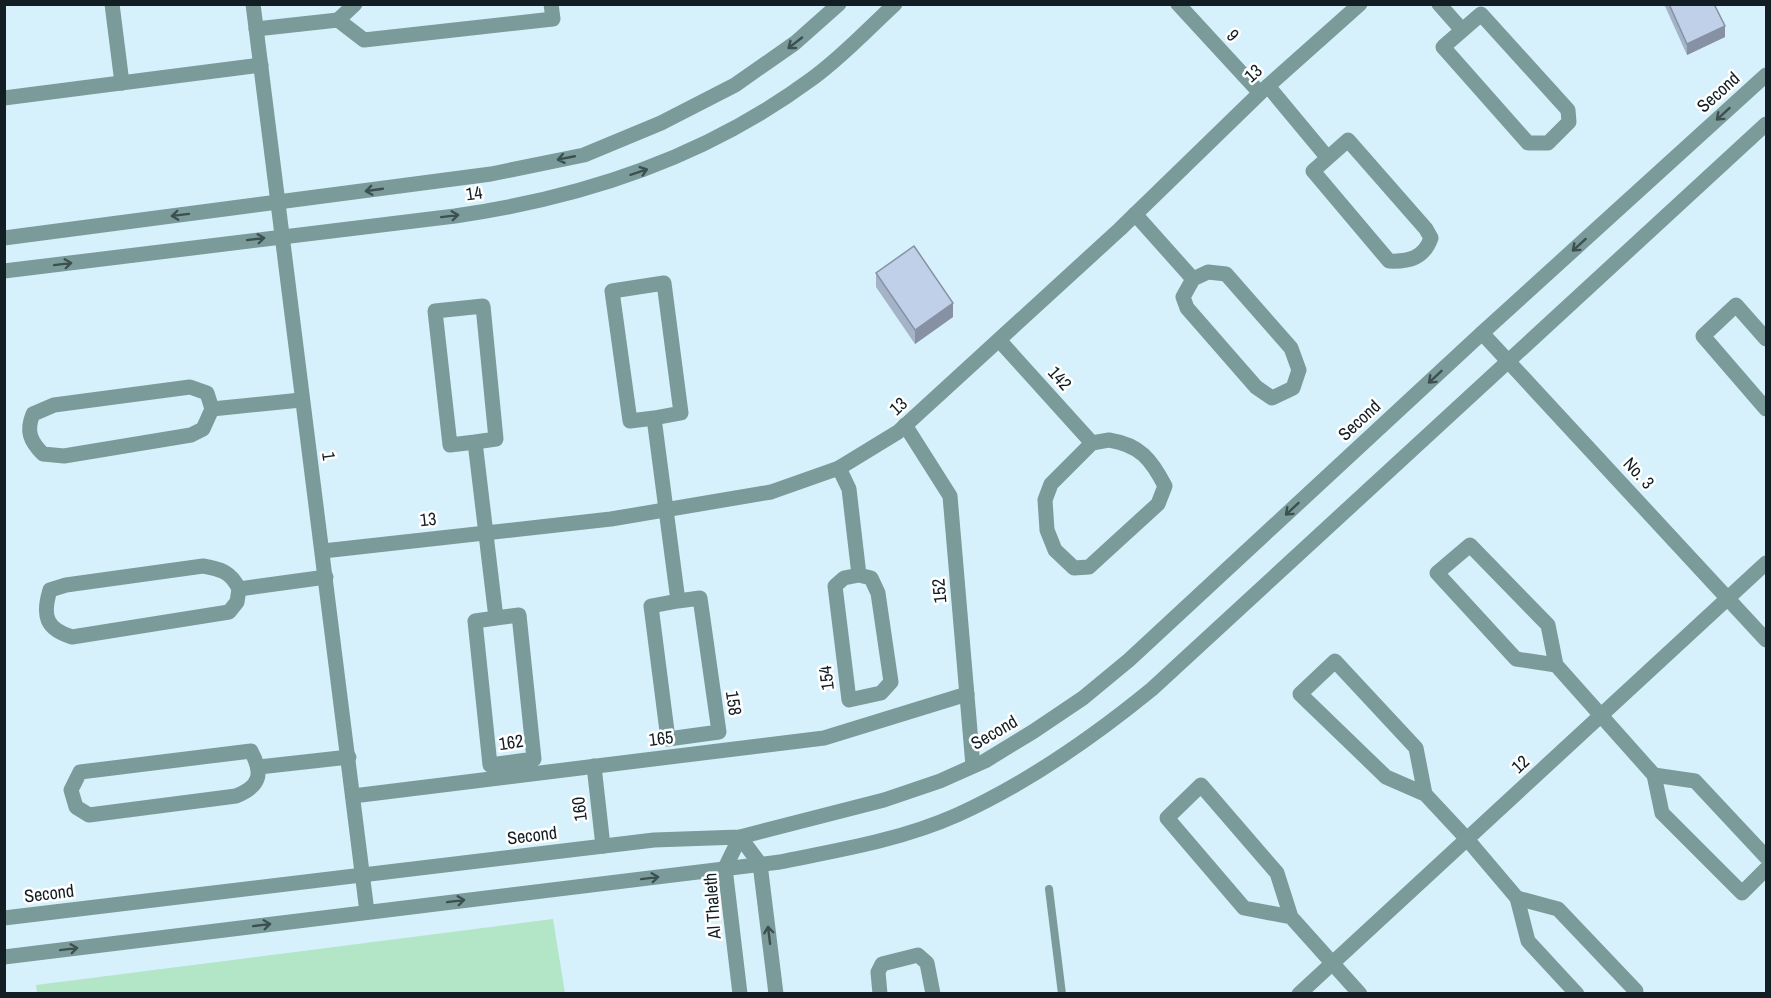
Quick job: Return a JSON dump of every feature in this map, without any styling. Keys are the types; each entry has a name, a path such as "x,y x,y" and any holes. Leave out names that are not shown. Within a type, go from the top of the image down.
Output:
{"street":[{"path":"112,4 122,83"},
{"name":"1","path":"254,4 301,400 323,550 367,912"},
{"path":"256,29 338,20 355,4"},
{"name":"14","path":"4,238 491,174 584,155 661,123 735,85 795,43 839,4"},
{"name":"14","path":"4,271 513,207 575,193 652,168 736,126 814,78 895,4"},
{"name":"9","path":"1178,4 1327,157"},
{"name":"13","path":"323,550 612,519 771,492 840,468 905,425 1135,214 1264,90 1360,4"},
{"path":"1439,4 1462,30"},
{"path":"338,20 364,40 552,12"},
{"path":"1481,14 1568,110 1569,122 1548,144 1528,143 1443,47 1462,30 1481,14"},
{"path":"4,98 261,65"},
{"name":"Second","path":"4,918 654,840 741,837 884,801 973,766 1034,731 1083,698 1129,660 1482,333 1767,75"},
{"path":"8,956 760,864 896,837 955,816 1054,762 1104,729 1152,689 1767,124"},
{"path":"1348,140 1426,229 1431,238 1428,248 1418,257 1404,261 1389,261 1313,171 1327,157 1348,140"},
{"path":"1135,214 1193,279"},
{"path":"1208,272 1226,274 1290,348 1299,370 1293,388 1272,398 1256,387 1186,308 1183,297 1193,279 1208,272"},
{"path":"664,283 681,413 654,418 630,421 612,291 664,283"},
{"path":"1767,339 1736,305 1703,336 1767,409"},
{"path":"483,306 496,439 475,442 450,445 435,311 483,306"},
{"name":"No. 3","path":"1482,333 1767,640"},
{"name":"142","path":"999,340 1092,443"},
{"path":"190,387 207,393 212,409 203,429 191,435 64,456 43,454 32,443 28,427 33,414 54,405 190,387"},
{"path":"212,409 301,400"},
{"path":"654,418 678,601"},
{"name":"152","path":"905,425 950,496 973,766"},
{"path":"1109,440 1130,443 1155,466 1165,486 1158,504 1089,567 1074,568 1055,550 1047,530 1045,500 1051,484 1092,443 1109,440"},
{"path":"475,442 496,618"},
{"path":"840,468 849,489 859,575"},
{"path":"1556,665 1516,658 1437,573 1470,545 1548,625 1556,665 1654,775 1662,813 1742,893 1767,869"},
{"name":"12","path":"1299,993 1767,563"},
{"path":"203,566 222,569 234,577 239,589 237,602 229,612 72,637 56,632 48,620 45,605 50,590 66,585 203,566"},
{"name":"154","path":"859,575 872,578 878,593 891,682 881,693 849,700 835,585 844,578 859,575"},
{"path":"239,589 326,577"},
{"name":"158","path":"700,598 719,732 668,739 651,606 678,601 700,598"},
{"name":"162","path":"519,615 534,759 490,765 475,621 496,618 519,615"},
{"path":"1425,794 1416,748 1335,661 1300,694 1386,777 1425,794 1467,839 1517,898 1528,941 1577,993"},
{"name":"165","path":"353,796 824,738 967,694"},
{"path":"251,751 259,767 256,782 251,790 237,796 89,815 76,807 71,790 80,772 101,768 251,751"},
{"path":"259,767 349,757"},
{"name":"160","path":"594,766 603,846"},
{"path":"1654,775 1695,781 1767,857"},
{"path":"1291,917 1244,908 1167,818 1201,785 1277,873 1291,917 1359,993"},
{"path":"741,837 760,864 776,993"},
{"name":"Al Thaleth","path":"740,993 725,868 741,837"},
{"path":"1517,898 1558,909 1636,991 1633,993"},
{"path":"880,993 878,972 882,964 918,955 927,963 933,993"}],"lane":[{"path":"1049,889 1062,993"}],"green space":[{"path":"553,919 565,993 37,993 36,985"}],"building":[{"path":"1669,4 1714,4 1725,26 1687,44"},
{"path":"914,246 953,303 915,330 876,273"}]}
